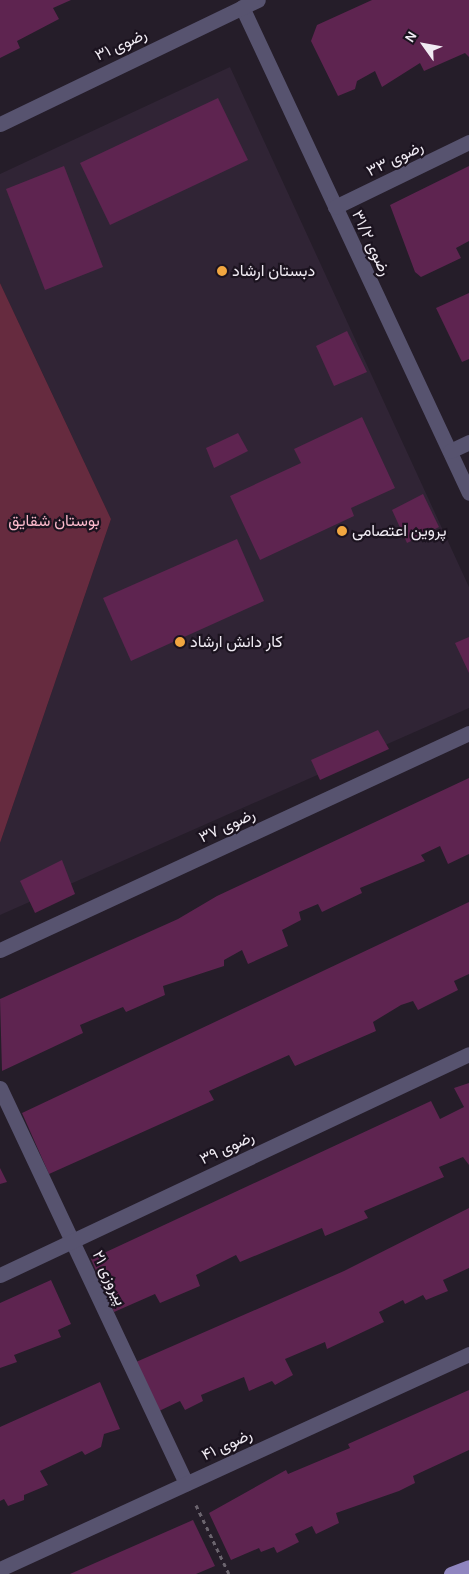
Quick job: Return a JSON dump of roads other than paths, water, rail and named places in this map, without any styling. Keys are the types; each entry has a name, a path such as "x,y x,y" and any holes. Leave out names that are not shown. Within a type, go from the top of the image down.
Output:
{"main road":[{"path":"451,1574 469,1567"}],"street":[{"name":"رضوی ۳۱","path":"0,124 258,0"},
{"name":"رضوی ۳۱/۲","path":"242,7 469,493"},
{"name":"رضوی ۳۳","path":"335,207 469,142"},
{"path":"450,451 469,442"},
{"name":"رضوی ۳۷","path":"0,950 469,733"},
{"name":"رضوی ۳۹","path":"0,1274 469,1054"},
{"name":"پیروزی ۲۱","path":"0,1088 186,1483"},
{"name":"رضوی ۴۱","path":"0,1569 469,1354"}],"place":[{"name":"دبستان ارشاد","path":"222,271"},
{"name":"پروین اعتصامی","path":"342,531"},
{"name":"کار دانش ارشاد","path":"180,642"}],"park label":[{"name":"بوستان شقایق","path":"54,521"}]}
